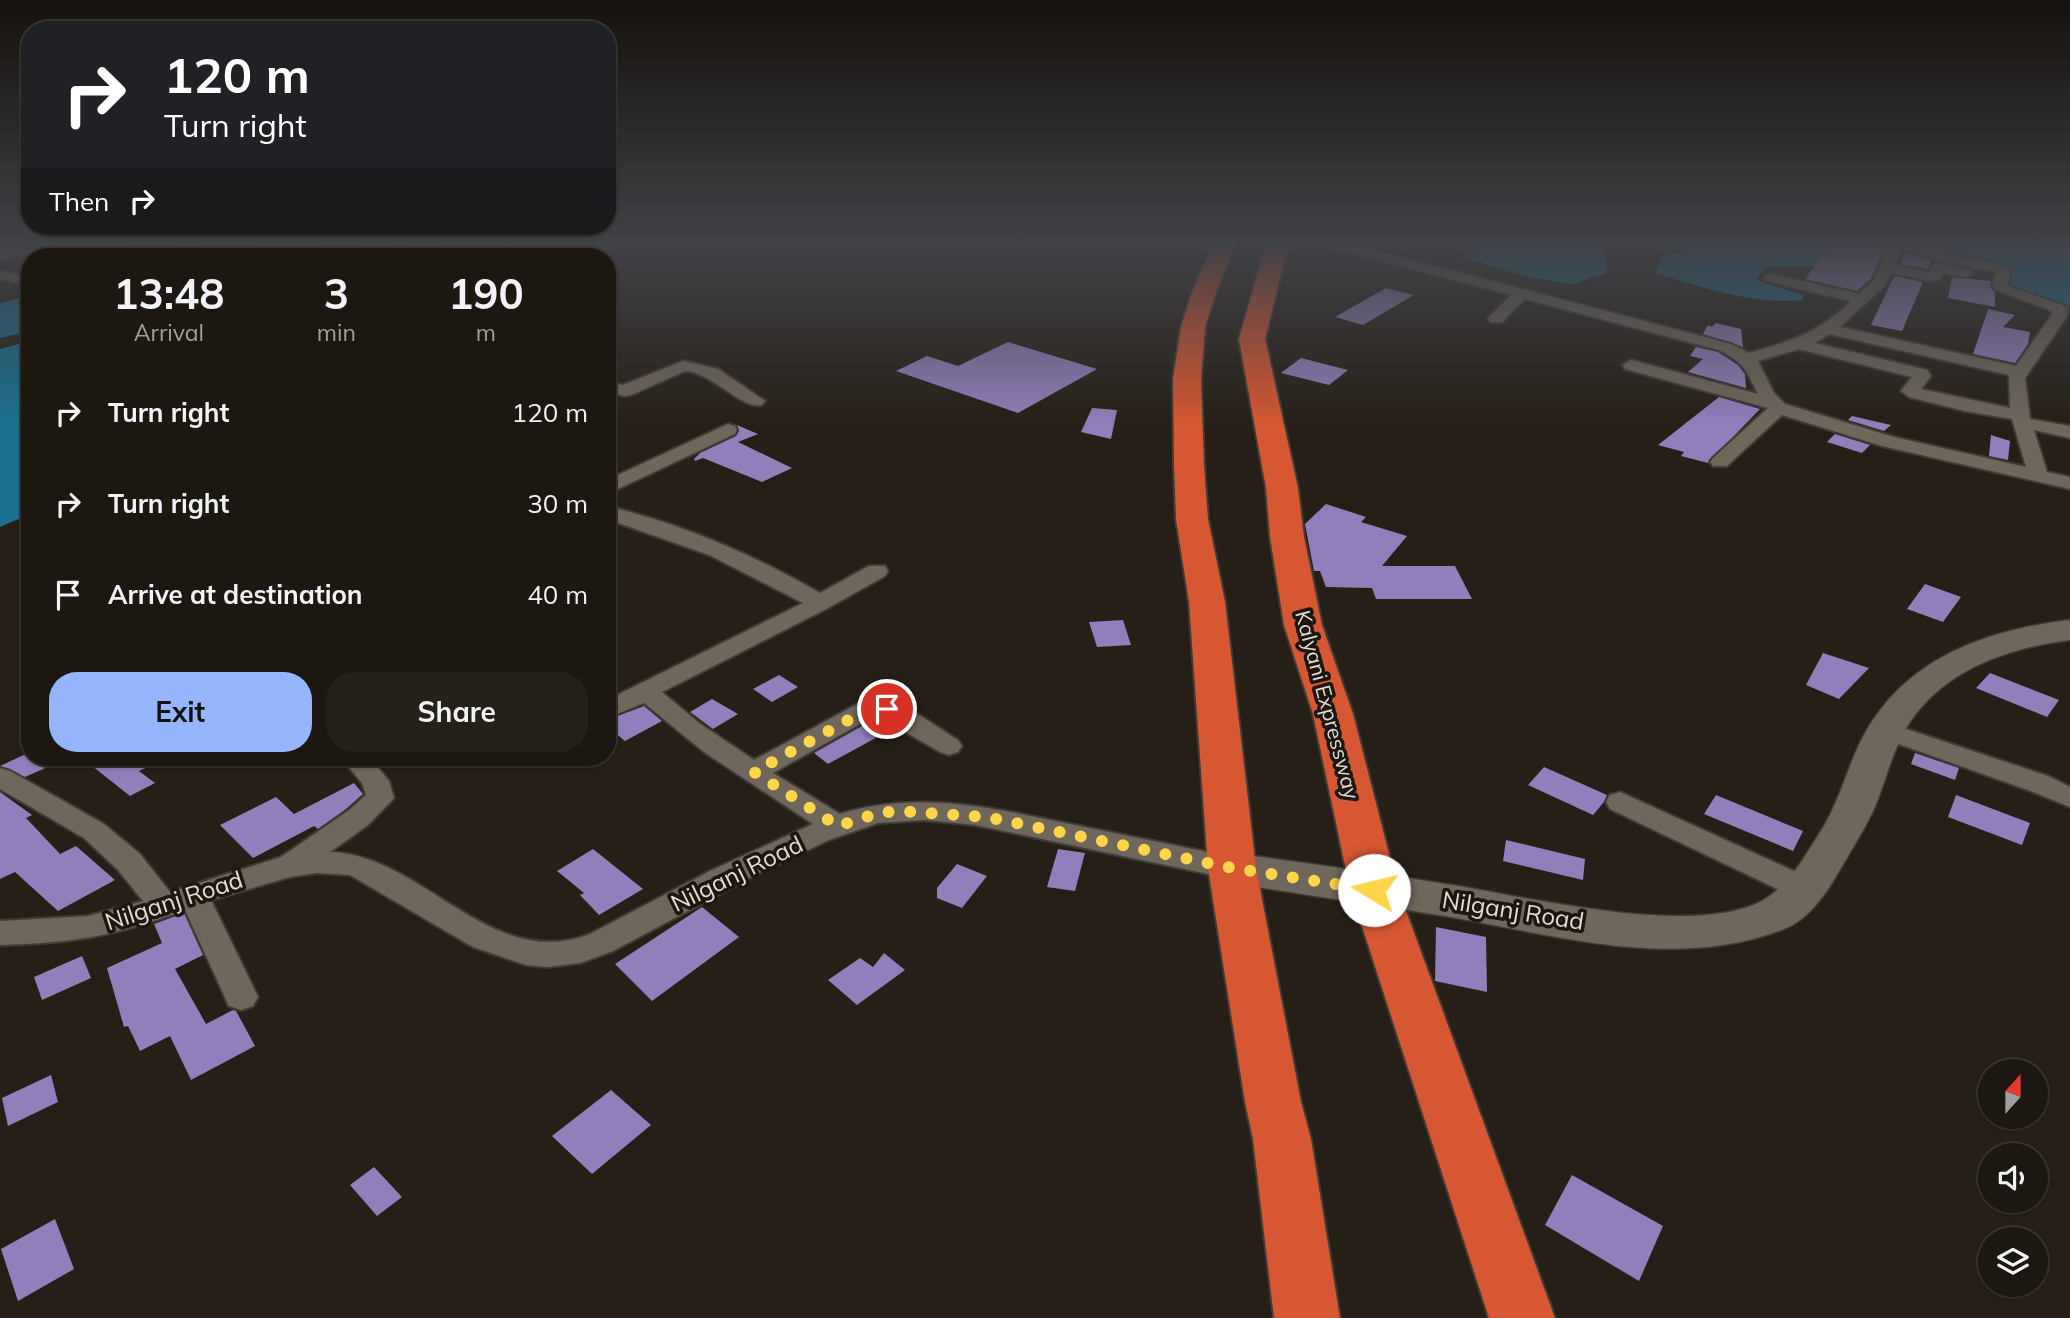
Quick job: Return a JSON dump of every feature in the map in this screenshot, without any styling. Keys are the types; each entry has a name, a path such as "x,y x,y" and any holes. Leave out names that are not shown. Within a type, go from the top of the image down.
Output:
{"highway":[{"path":"1200,303 1193,327 1187,379 1192,519 1208,602 1232,868 1273,1102 1282,1139 1307,1318"},
{"name":"Kalyani Expressway","path":"1261,303 1252,339 1282,488 1287,537 1303,625 1333,715 1374,890 1522,1318"}],"street":[{"path":"1254,326 1263,303"},
{"path":"1496,319 1513,303"},
{"path":"1560,303 1686,335 1749,358 1799,344 1838,322 1857,303"},
{"path":"2038,475 2022,419 2016,379 2018,372 2031,359 2059,316 2060,309 2041,303"},
{"path":"1826,329 2018,372"},
{"path":"1799,344 1921,374 1910,391 1915,393 2070,432"},
{"path":"1749,358 1776,406"},
{"path":"1631,365 1776,406 1889,442 2070,483"},
{"path":"616,389 625,391 683,366 690,366 723,380 756,401"},
{"path":"1720,463 1776,406"},
{"path":"616,484 728,430"},
{"path":"616,515 667,530 771,575 820,603"},
{"path":"616,706 820,603 877,571"},
{"name":"Nilganj Road","path":"0,933 91,927 289,866 319,862 352,864 387,880 482,937 518,950 559,955 598,944 736,872 838,826 871,815 898,811 965,815 1017,822 1232,868 1617,928 1697,933 1733,928 1782,911 1814,878 1850,815 1885,730 1918,688 1940,670 1971,654 2007,642 2070,630"},
{"path":"647,692 692,729 838,826"},
{"path":"754,772 872,707 887,709 949,746"},
{"path":"1885,730 2038,783 2070,798"},
{"path":"289,866 377,803 381,793 379,787 362,766"},
{"path":"0,777 94,831 123,856 164,906"},
{"path":"1620,802 1805,888"},
{"path":"194,896 241,997"}],"water":[{"path":"0,303 21,303 21,333 0,338"},
{"path":"2045,303 2070,303 2070,306"},
{"path":"21,343 21,518 0,527 0,349"}],"building":[{"path":"1360,303 1401,303 1363,325 1335,317"},
{"path":"1882,303 1914,303 1902,331 1871,325"},
{"path":"1972,303 1995,303 1995,307"},
{"path":"1988,309 2015,315 2003,327 2030,332 2028,344 2015,363 1973,354"},
{"path":"1716,323 1741,329 1743,347 1703,334 1708,325 1712,327"},
{"path":"1008,342 1097,369 1018,413 896,371 927,356 958,366"},
{"path":"1696,347 1718,352 1738,365 1745,374 1746,388 1688,372 1703,359 1690,356"},
{"path":"1301,358 1348,370 1329,385 1281,373"},
{"path":"1719,397 1760,409 1708,463 1681,456 1684,452 1658,445"},
{"path":"1092,408 1117,410 1111,439 1081,432"},
{"path":"1852,416 1891,425 1884,431 1848,420"},
{"path":"737,425 758,434 738,442 792,468 762,482 703,458 695,461 700,453 736,436 739,431"},
{"path":"1835,434 1870,445 1862,453 1827,442"},
{"path":"1991,435 2010,441 2008,460 1989,456"},
{"path":"1326,504 1366,517 1361,522 1407,536 1382,566 1455,566 1472,599 1376,599 1372,588 1326,587 1320,571 1314,571 1305,524"},
{"path":"1925,584 1961,597 1943,622 1907,609"},
{"path":"1123,620 1131,645 1097,647 1089,622"},
{"path":"1823,653 1869,668 1839,699 1806,685"},
{"path":"1990,673 2059,700 2047,717 1976,688"},
{"path":"779,675 798,687 772,702 753,689"},
{"path":"712,699 738,714 713,729 690,712"},
{"path":"644,706 662,721 625,741 616,734 616,717"},
{"path":"876,718 894,728 828,764 814,753"},
{"path":"1915,753 1959,768 1955,780 1911,764"},
{"path":"21,756 21,766 50,766 25,777 0,766"},
{"path":"92,766 149,766 139,771 155,783 130,796"},
{"path":"1544,767 1607,795 1604,802 1593,815 1528,785"},
{"path":"354,783 363,794 346,809 318,829 314,826 253,858 220,825 276,797 294,814"},
{"path":"0,792 32,815 26,818 60,854 76,846 115,880 58,911 15,872 0,879"},
{"path":"1716,795 1803,831 1793,851 1704,814"},
{"path":"1956,795 2030,823 2022,845 1948,817"},
{"path":"1506,840 1585,859 1583,880 1503,861"},
{"path":"593,849 643,889 599,915 580,895 584,893 557,871"},
{"path":"1058,849 1085,853 1075,891 1047,887"},
{"path":"957,864 987,876 962,908 937,898 937,888"},
{"path":"702,907 739,937 652,1001 615,964"},
{"path":"184,913 203,955 175,969 206,1024 233,1010 236,1011 255,1046 191,1080 170,1036 140,1051 128,1026 124,1027 107,968 162,943 154,924"},
{"path":"1436,927 1486,937 1487,992 1435,981"},
{"path":"884,953 905,970 857,1005 828,980 860,958 873,967"},
{"path":"82,956 91,978 42,1000 34,977"},
{"path":"51,1075 58,1102 8,1126 2,1098"},
{"path":"611,1090 651,1125 592,1174 552,1136"},
{"path":"374,1167 402,1197 377,1216 350,1185"},
{"path":"1572,1175 1663,1226 1639,1281 1545,1225"},
{"path":"55,1219 74,1269 18,1301 1,1249"}],"route":[{"path":"887,709 872,707 754,772 838,826 879,813 898,811 987,817 1232,868 1374,890"}]}
